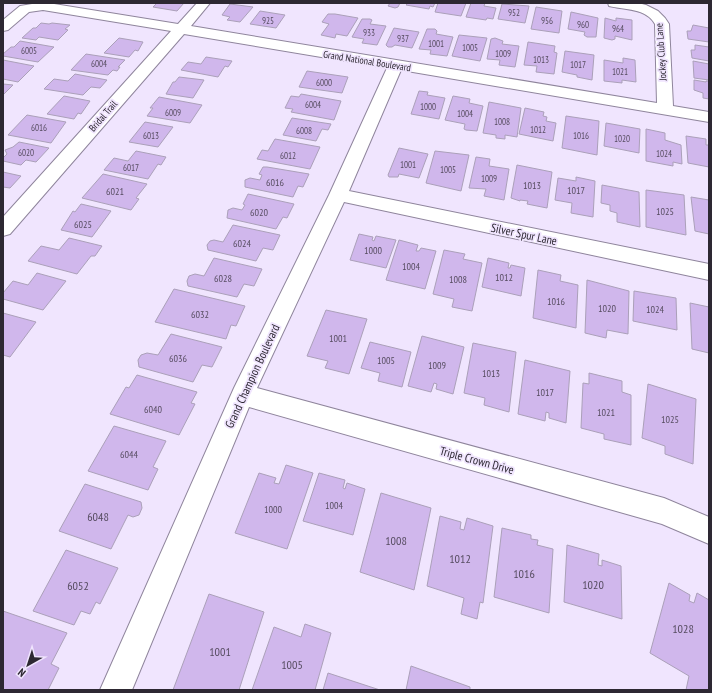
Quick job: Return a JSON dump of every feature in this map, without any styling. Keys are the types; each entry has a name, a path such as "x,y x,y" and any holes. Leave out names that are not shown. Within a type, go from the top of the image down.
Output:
{"street":[{"name":"Bridal Trail","path":"3,230 204,3"},
{"name":"Jockey Club Lane","path":"614,3 643,9 660,18 662,24 664,110"},
{"name":"Grand National Boulevard","path":"3,27 25,9 43,6 395,66 709,117"},
{"name":"Grand Champion Boulevard","path":"116,690 242,395 338,195 395,66"},
{"name":"Silver Spur Lane","path":"338,195 709,272"},
{"name":"Triple Crown Drive","path":"242,395 664,511 709,531"}],"building":[{"path":"157,3 184,3 177,11 153,7"},
{"path":"390,3 400,3 398,7 395,8 388,6"},
{"path":"408,3 435,3 433,7 430,6 429,9 406,5"},
{"path":"438,3 466,3 461,16 435,12"},
{"path":"471,3 485,3 484,6 496,8 493,19 487,18 486,20 466,17"},
{"path":"230,4 253,7 240,22 227,20 230,17 222,15"},
{"path":"502,4 529,6 525,23 498,19"},
{"path":"536,7 562,11 559,33 531,29"},
{"path":"260,11 285,15 276,28 250,24"},
{"path":"571,12 598,18 596,37 587,37 584,35 585,32 568,29"},
{"path":"328,14 358,18 347,36 336,34 335,38 321,35 329,24 322,22"},
{"path":"605,18 616,21 616,18 632,20 632,40 615,36 615,39 612,40 604,38"},
{"path":"362,19 372,20 370,24 386,26 377,45 362,43 364,39 352,37"},
{"path":"41,23 70,25 65,29 68,30 58,40 39,37 36,40 22,38"},
{"path":"693,25 709,28 709,42 688,39 687,31 691,31"},
{"path":"394,28 419,32 412,48 395,45 388,47 386,45"},
{"path":"427,29 435,29 437,31 436,34 453,37 447,56 430,54 431,50 419,49"},
{"path":"459,35 487,38 480,61 452,56"},
{"path":"119,38 143,42 138,51 135,50 129,57 104,53"},
{"path":"495,38 503,41 502,44 519,46 515,67 499,65 500,60 487,59 491,39"},
{"path":"20,41 54,47 38,62 3,56 3,54"},
{"path":"528,42 555,46 554,52 557,53 554,74 536,72 537,66 524,65"},
{"path":"695,45 709,47 709,61 692,58 691,50 695,50"},
{"path":"565,51 594,55 592,80 562,72"},
{"path":"86,54 125,60 118,67 120,67 117,71 113,70 108,75 71,70"},
{"path":"206,57 232,61 228,67 225,66 218,77 181,70 188,62 201,64"},
{"path":"623,58 635,60 636,82 622,80 622,83 604,81 604,60 623,63"},
{"path":"3,60 34,66 18,82 3,79"},
{"path":"693,61 709,64 709,80 694,78"},
{"path":"307,71 348,77 342,93 299,87"},
{"path":"75,74 107,80 100,88 91,87 83,95 44,89 54,79 68,81"},
{"path":"179,77 204,80 193,98 166,94 173,82 175,82"},
{"path":"694,80 709,81 709,99 703,98 703,93 694,90"},
{"path":"3,84 13,85 3,95"},
{"path":"419,91 428,92 427,95 445,98 439,119 411,114"},
{"path":"301,94 341,101 334,120 291,112 293,109 285,108 291,96 299,97"},
{"path":"64,96 90,101 81,114 78,113 74,119 47,114"},
{"path":"453,96 470,99 469,103 483,106 477,131 464,129 465,124 445,120"},
{"path":"159,97 202,105 190,123 147,116 153,108 150,108"},
{"path":"489,102 521,108 517,137 505,135 505,139 496,138 496,135 483,133"},
{"path":"525,108 544,112 543,116 547,117 546,121 556,123 553,141 519,134"},
{"path":"27,115 66,122 51,143 8,135"},
{"path":"566,116 599,121 597,155 562,148"},
{"path":"292,118 331,124 328,130 322,129 316,141 283,135"},
{"path":"145,122 173,127 158,147 129,142"},
{"path":"606,123 640,129 639,153 604,146"},
{"path":"646,129 665,133 665,140 681,145 682,164 673,162 673,166 646,161"},
{"path":"686,136 706,139 706,145 709,145 709,167 688,163"},
{"path":"275,139 320,147 310,169 257,159 262,150 268,151"},
{"path":"19,142 49,148 36,162 26,160 21,165 3,161 3,158 7,154 5,150 13,147"},
{"path":"399,148 428,154 419,178 399,174 398,177 389,177 388,175"},
{"path":"136,151 166,157 161,165 158,164 148,179 104,170 114,158 128,161"},
{"path":"435,151 469,155 461,191 426,183"},
{"path":"476,157 490,159 489,166 509,169 504,200 484,196 486,189 469,188"},
{"path":"517,165 552,172 547,208 527,204 528,201 520,201 511,198"},
{"path":"263,167 309,174 303,187 298,186 293,197 245,187 245,180 250,178 260,180 262,175 259,174"},
{"path":"3,172 21,176 10,188 3,187"},
{"path":"103,174 147,184 136,198 139,199 131,210 82,198"},
{"path":"576,177 595,181 593,217 571,213 572,203 555,200 558,178 576,181"},
{"path":"602,185 639,192 640,227 617,222 617,213 610,211 610,205 601,203"},
{"path":"646,190 684,195 686,235 646,227"},
{"path":"248,194 294,204 287,218 283,217 276,229 227,218 228,210 233,208 242,210"},
{"path":"691,197 709,200 709,234 695,231"},
{"path":"81,204 111,211 92,237 61,230 73,211 75,212"},
{"path":"233,225 280,235 273,250 263,248 256,261 208,250 207,245 210,241 214,240 223,242"},
{"path":"359,234 373,237 372,240 374,241 376,236 396,240 386,268 350,260"},
{"path":"69,238 102,246 95,256 91,256 77,274 28,261 41,246 59,250"},
{"path":"399,240 418,245 416,251 419,251 421,248 436,251 425,289 386,280"},
{"path":"444,250 465,254 463,259 482,263 472,311 452,307 454,299 433,294"},
{"path":"214,258 262,269 254,286 244,284 237,297 188,286 187,281 189,276 195,274 204,276"},
{"path":"488,258 509,263 508,268 510,268 511,265 525,268 521,296 482,287"},
{"path":"538,270 561,275 560,281 578,285 576,328 533,318"},
{"path":"37,273 66,281 43,310 3,299 3,293 13,281 28,285"},
{"path":"587,280 629,291 628,334 607,330 606,338 585,333"},
{"path":"174,289 245,306 236,326 231,325 226,339 155,322"},
{"path":"634,291 676,298 677,330 633,321"},
{"path":"690,303 709,307 709,353 692,349"},
{"path":"326,310 367,319 349,374 325,368 328,361 307,356"},
{"path":"3,313 36,322 10,357 3,355"},
{"path":"171,334 222,347 212,367 202,365 193,382 139,367 138,360 141,355 147,353 158,355"},
{"path":"422,336 464,347 453,394 436,389 437,384 434,383 431,392 408,386"},
{"path":"370,342 411,352 402,387 378,381 380,373 361,368"},
{"path":"473,343 516,352 509,412 484,405 485,398 464,393"},
{"path":"525,360 570,371 566,423 549,418 549,413 546,412 545,421 518,414"},
{"path":"589,373 622,381 622,392 631,395 631,445 604,439 604,434 581,428 583,383 589,384"},
{"path":"137,375 197,392 191,403 195,404 179,435 110,414 126,387 129,388"},
{"path":"648,384 696,399 693,464 665,454 665,446 642,438"},
{"path":"114,426 166,441 153,467 158,469 148,490 88,471"},
{"path":"286,465 313,473 287,549 235,533 259,473 276,478 274,483 279,484"},
{"path":"319,473 345,480 343,488 345,489 347,483 365,489 353,535 303,521"},
{"path":"85,484 141,502 142,508 139,515 133,517 128,515 111,549 59,531"},
{"path":"381,493 431,508 414,590 360,572"},
{"path":"440,516 461,522 460,529 464,530 467,518 493,526 483,603 480,602 477,619 461,614 464,598 427,586"},
{"path":"502,528 531,535 531,539 538,540 537,545 553,549 549,613 494,597"},
{"path":"567,545 599,554 598,565 602,566 602,560 621,566 622,619 564,602"},
{"path":"66,550 118,568 100,604 96,602 90,614 81,611 74,625 33,611"},
{"path":"669,583 690,595 689,601 694,603 697,593 709,600 709,690 686,690 689,676 650,653"},
{"path":"209,594 264,612 239,690 173,690"},
{"path":"3,611 67,633 51,664 59,668 48,690 3,690"},
{"path":"305,624 331,633 315,690 252,690 274,627 301,637"},
{"path":"411,666 470,687 470,690 406,690"},
{"path":"328,673 380,690 323,690"}]}
